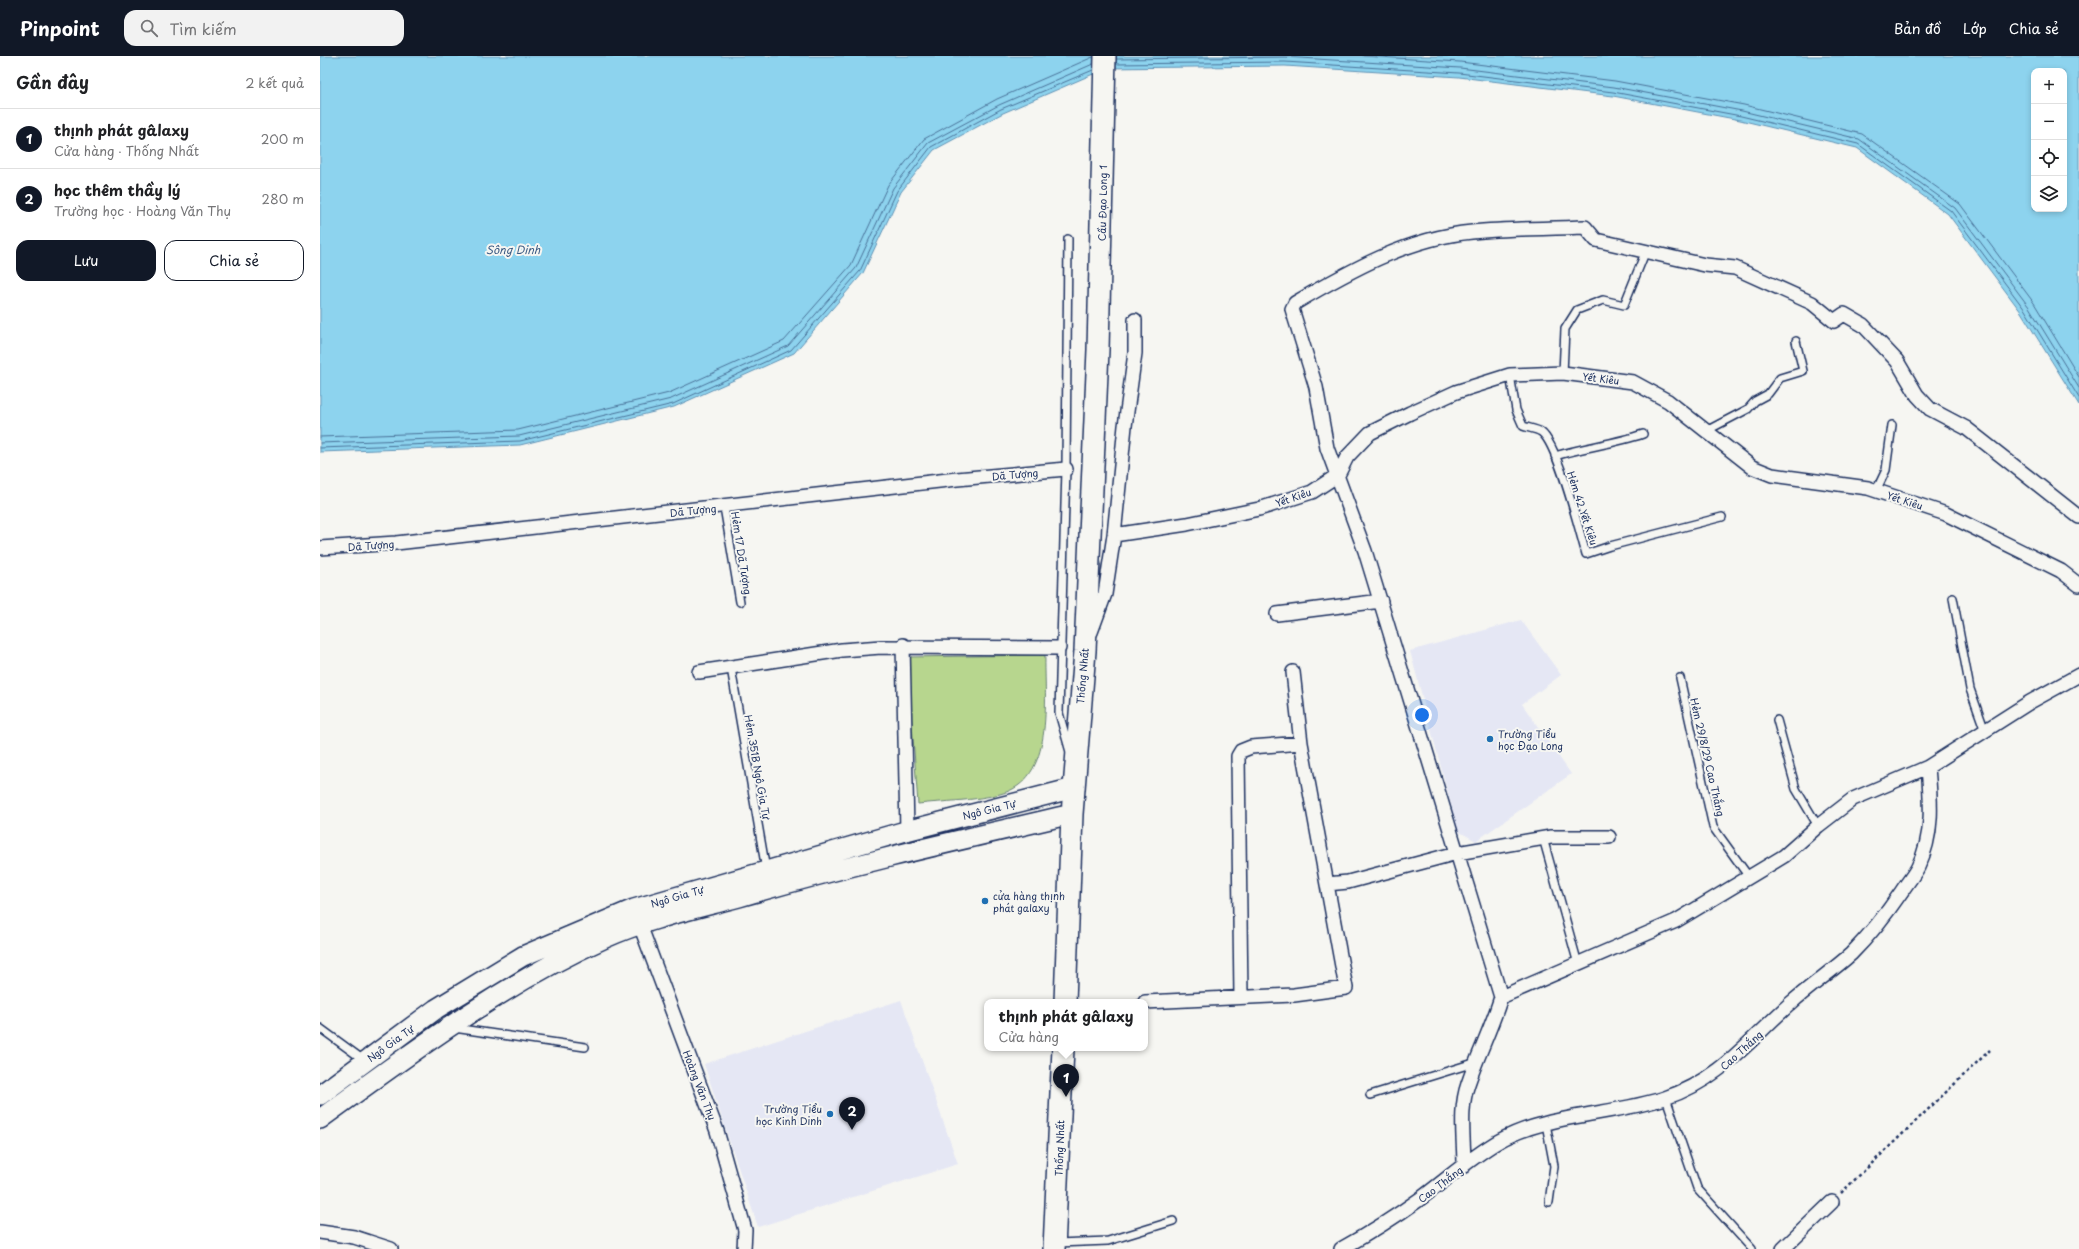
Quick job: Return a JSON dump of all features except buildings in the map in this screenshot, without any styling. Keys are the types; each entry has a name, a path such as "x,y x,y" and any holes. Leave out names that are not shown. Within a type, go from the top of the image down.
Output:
{"main road":[{"name":"Cầu Đạo Long 1","path":"1098,350 1105,56"},
{"name":"Thống Nhất","path":"1065,999 1072,814 1085,651 1098,350"},
{"name":"Ngô Gia Tự","path":"320,1095 436,1009 523,956 637,917 766,870 907,830 1074,779"},
{"name":"Ngô Gia Tự","path":"320,1119 376,1078 501,992 552,963 607,937 637,917 1072,814"},
{"path":"907,830 912,851"},
{"path":"799,860 805,878"},
{"path":"436,1009 449,1027"},
{"name":"Thống Nhất","path":"1054,1246 1063,1051"},
{"path":"365,1061 376,1078"}],"street":[{"path":"1464,1166 1464,1106 1468,1084 1495,1019 1501,997 1366,551 1327,448 1316,387 1307,351 1292,309 1295,303 1334,280 1387,255 1429,241 1471,232 1584,227 1596,240 1704,266 1735,268 1812,303 1834,321 1844,314 1862,325 1897,361 1918,395 1930,409 1966,428 2079,517"},
{"path":"1085,651 1105,594 1114,535 1125,426 1135,353 1135,320"},
{"name":"Yết Kiêu","path":"1114,535 1187,524 1258,509 1312,492 1338,475 1347,457 1370,434 1456,392 1510,375 1564,373 1633,382 1668,401 1752,467 1772,475 1876,491 1946,514 2061,571 2079,585"},
{"name":"Dã Tượng","path":"320,548 396,543 724,507 957,479 1066,469"},
{"path":"1277,614 1381,601"},
{"path":"699,672 842,650 903,645 1059,648"},
{"path":"903,645 907,830"},
{"path":"1148,1002 1294,995 1346,988 1302,743 1293,672"},
{"path":"1501,997 1676,921 1784,856 1818,826 1853,799 1928,767 2030,702 2079,675"},
{"path":"1241,997 1238,756 1241,751 1251,748 1302,743"},
{"name":"Cao Thắng","path":"1341,1249 1368,1234 1407,1208 1499,1141 1522,1131 1572,1117 1624,1108 1666,1098 1705,1080 1729,1063 1790,1004 1851,953 1886,915 1918,867 1930,833 1932,804 1928,767"},
{"path":"1327,884 1348,882 1457,853 1543,838 1609,837"},
{"name":"Hoàng Văn Thụ","path":"637,917 717,1131 745,1230 744,1249"},
{"path":"1783,1249 1832,1202"},
{"path":"320,1232 354,1236 391,1249"}],"lane":[{"path":"1068,240 1066,469 1059,648 1059,713 1074,779"},
{"path":"1564,373 1565,328 1577,310 1603,300 1624,305 1645,252"},
{"path":"1706,431 1748,409 1755,401 1768,394 1780,378 1803,371 1796,341"},
{"name":"Hẻm 42 Yết Kiêu","path":"1510,375 1516,410 1523,426 1541,431 1551,443 1586,554 1610,546 1722,517"},
{"path":"1876,491 1886,470 1892,425"},
{"path":"1555,456 1583,447 1617,442 1643,434"},
{"name":"Hẻm 17 Dã Tượng","path":"724,507 740,602"},
{"path":"1953,598 1970,689 1985,731"},
{"name":"Hẻm 351B Ngô Gia Tự","path":"731,668 766,870"},
{"name":"Hẻm 29/8/29 Cao Thắng","path":"1680,678 1713,827 1749,877"},
{"path":"1776,720 1796,789 1818,826"},
{"path":"1543,838 1578,964"},
{"path":"449,1027 585,1047"},
{"path":"320,1028 365,1061"},
{"path":"1370,1095 1477,1062"},
{"path":"1666,1098 1697,1188 1752,1249"},
{"path":"1546,1124 1554,1166 1549,1202"},
{"path":"1054,1246 1108,1241 1173,1221"}],"path":[{"path":"1832,1202 1990,1050"}],"shaded area":[{"name":"Trường Tiểu học Đạo Long","path":"1521,620 1561,675 1522,704 1571,774 1476,841 1458,831 1410,651"},
{"name":"Trường Tiểu học Kinh Dinh","path":"901,1000 958,1164 758,1227 704,1064"}],"green space":[{"path":"1045,655 1045,715 1043,736 1039,755 1031,773 1018,786 1000,794 969,799 918,804 907,657"}],"water":[{"name":"Sông Dinh","path":"320,56 2079,56 2079,405 2021,312 1948,214 1857,148 1740,120 1613,96 1459,77 1285,66 1107,68 1003,113 934,150 901,192 863,273 794,353 674,407 520,445 320,452"}],"place":[{"name":"Trường Tiểu học Đạo Long","path":"1490,739"},
{"name":"cửa hàng thịnh phát galaxy","path":"985,901"},
{"name":"thịnh phát gâlaxy","path":"1066,1097"},
{"name":"Trường Tiểu học Kinh Dinh","path":"830,1114"},
{"name":"học thêm thầy lý","path":"852,1130"}]}
